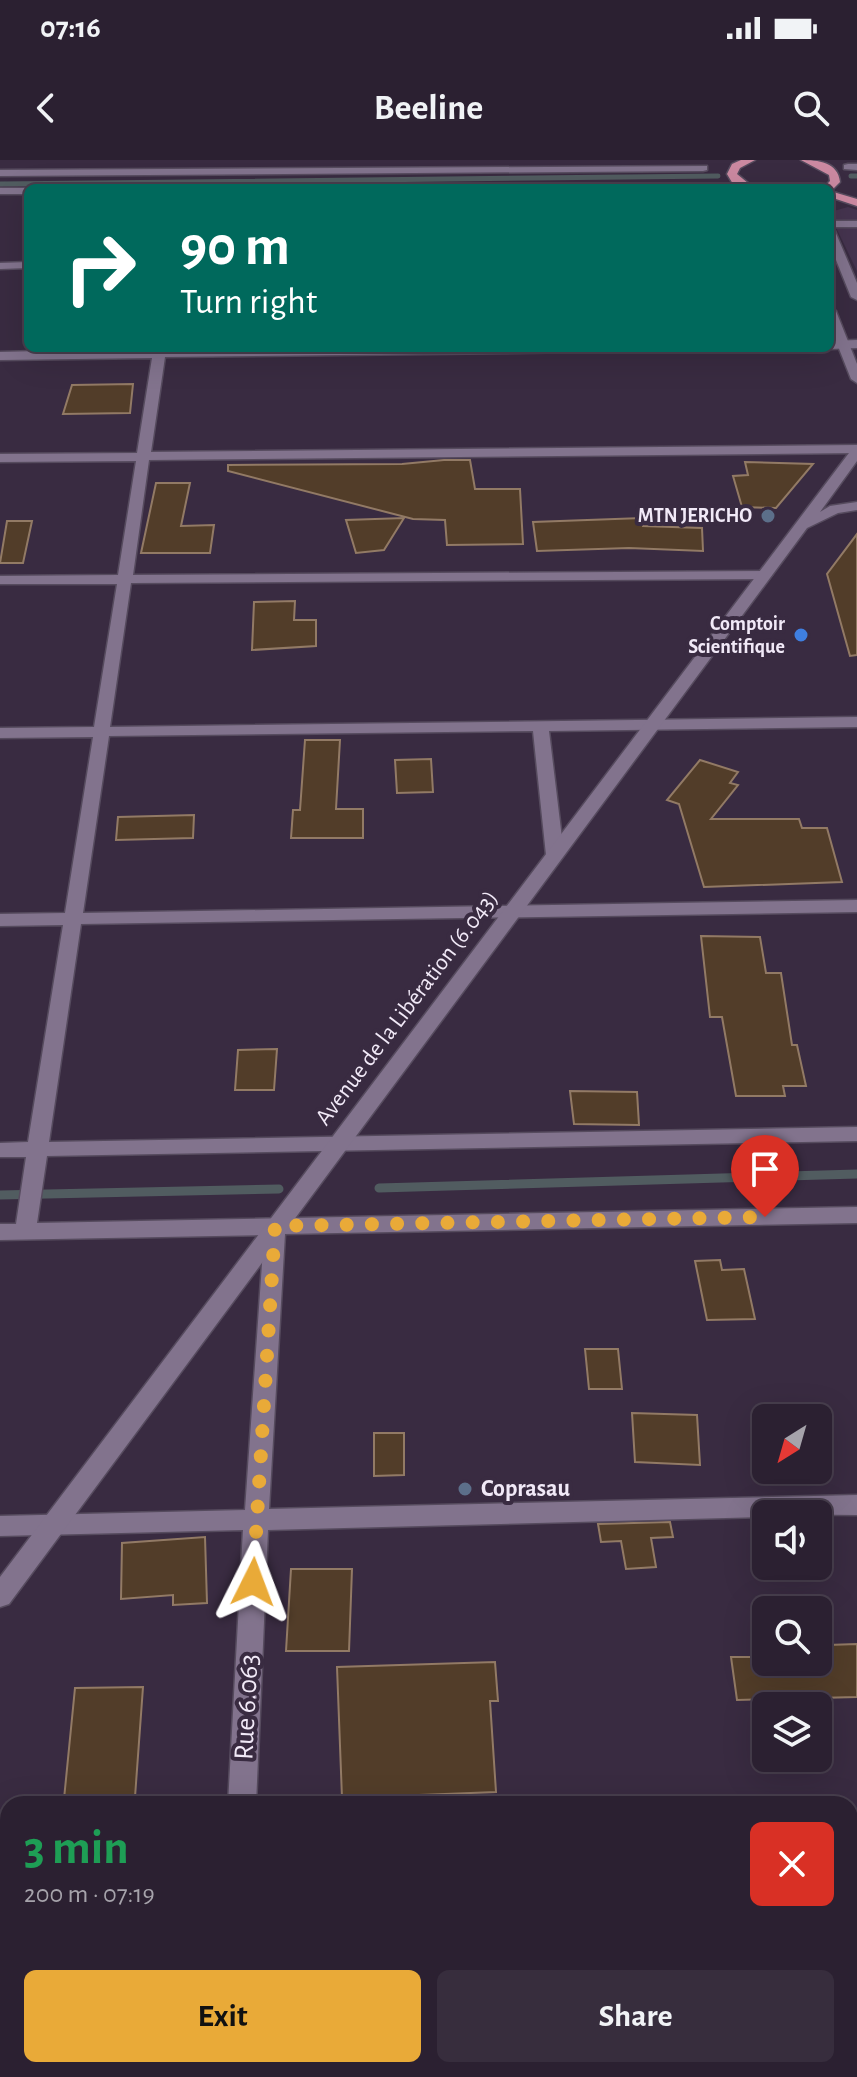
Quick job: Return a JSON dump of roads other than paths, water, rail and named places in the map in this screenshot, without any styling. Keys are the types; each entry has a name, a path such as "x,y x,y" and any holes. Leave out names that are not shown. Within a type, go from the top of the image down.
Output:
{"main road":[{"path":"743,184 733,178 731,164 749,160"},
{"path":"806,160 827,168 834,174 836,185"},
{"path":"834,195 857,203"}],"street":[{"path":"0,173 187,168 703,168"},
{"path":"0,191 24,191"},
{"path":"834,238 853,269 857,297"},
{"path":"0,266 24,265"},
{"path":"834,321 857,379"},
{"path":"0,356 128,352"},
{"path":"25,1231 160,352"},
{"path":"0,458 857,451"},
{"name":"Avenue de la Libération (6.043)","path":"0,1596 857,451"},
{"path":"802,525 835,509 857,506"},
{"path":"0,580 765,575"},
{"path":"0,733 857,722"},
{"path":"540,726 555,855"},
{"path":"0,920 857,906"},
{"path":"0,1150 857,1134"},
{"path":"0,1232 857,1215"},
{"name":"Rue 6.063","path":"242,1796 275,1226"},
{"path":"0,1526 857,1505"}],"lane":[{"path":"834,224 857,224"}],"waterway":[{"path":"0,184 718,176"},
{"path":"851,176 857,176"},
{"path":"379,1188 857,1174"},
{"path":"0,1195 279,1189"}],"place":[{"name":"MTN JERICHO","path":"768,516"},
{"name":"Comptoir Scientifique","path":"801,635"},
{"name":"Coprasau","path":"465,1489"}]}
